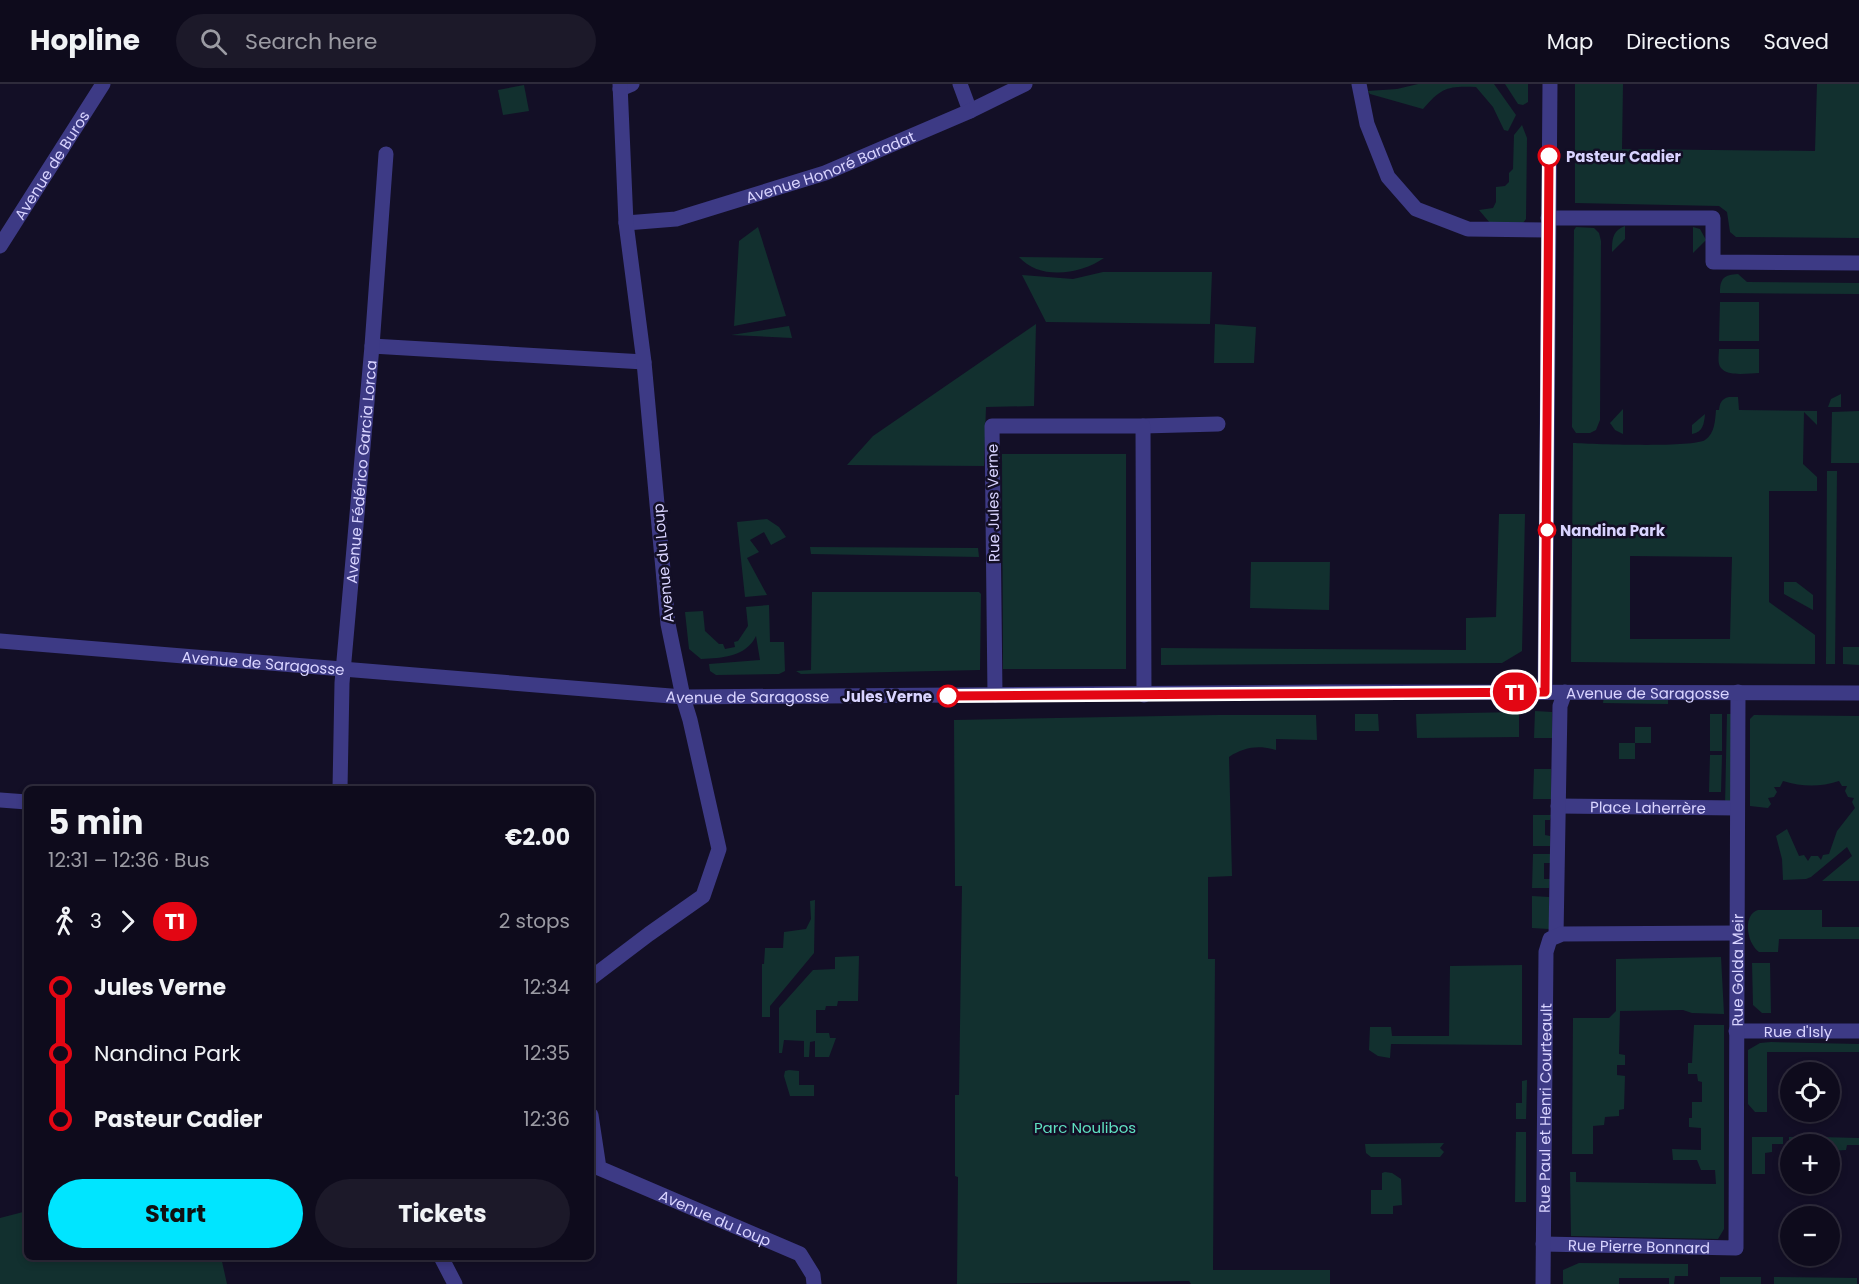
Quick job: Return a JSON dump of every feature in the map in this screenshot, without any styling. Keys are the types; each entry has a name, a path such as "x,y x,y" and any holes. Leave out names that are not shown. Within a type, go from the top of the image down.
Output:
{"street":[{"name":"Avenue de Buros","path":"0,246 103,84"},
{"path":"960,84 970,111"},
{"name":"Avenue Honoré Baradat","path":"626,223 676,219 825,173 970,111 1026,84"},
{"path":"1359,84 1367,124 1388,177 1416,209 1468,229 1713,218 1713,262 1859,263"},
{"path":"1545,692 1550,84"},
{"name":"Avenue du Loup","path":"594,976 703,896 718,849 668,624 644,362 626,223 624,86"},
{"name":"Avenue Fédérico Garcia Lorca","path":"340,786 344,669 386,154"},
{"path":"372,346 644,362"},
{"name":"Rue Jules Verne","path":"995,695 992,426 1218,424"},
{"path":"1143,426 1144,695"},
{"name":"Avenue de Saragosse","path":"0,641 683,697 1545,692 1859,693"},
{"name":"Rue Paul et Henri Courteault","path":"1542,1284 1546,946 1555,936 1560,706 1565,692"},
{"name":"Rue Golda Meir","path":"1736,1248 1738,692"},
{"path":"0,800 24,802"},
{"name":"Place Laherrère","path":"1558,806 1737,808"},
{"path":"1555,936 1562,934 1736,933"},
{"name":"Rue d'Isly","path":"1736,1031 1859,1032"},
{"name":"Avenue du Loup","path":"595,1170 800,1254 813,1275 814,1284"},
{"name":"Rue Pierre Bonnard","path":"1543,1244 1736,1248"},
{"path":"447,1260 455,1284"}],"green space":[{"path":"1418,84 1494,84 1516,115 1508,131 1504,130 1493,107 1476,87 1446,89 1435,96 1423,109 1370,94 1368,91 1397,89"},
{"path":"1505,84 1528,84 1528,102 1523,105 1518,104"},
{"path":"1575,84 1623,84 1622,149 1815,151 1817,84 1859,84 1859,238 1736,237 1730,232 1727,212 1719,206 1575,203"},
{"path":"524,85 529,111 503,115 498,90"},
{"path":"1522,125 1527,138 1526,219 1523,223 1490,223 1479,210 1493,208 1496,202 1496,187 1505,186 1509,182 1509,173 1513,169 1514,135"},
{"path":"1625,226 1625,239 1612,252 1615,233"},
{"path":"758,227 786,316 734,326 739,241"},
{"path":"1576,227 1594,228 1599,233 1601,241 1600,420 1596,430 1590,433 1576,433 1572,427 1574,230"},
{"path":"1693,227 1700,229 1706,240 1693,253"},
{"path":"1019,257 1104,258 1095,264 1073,271 1049,272 1028,265"},
{"path":"1103,272 1212,272 1210,324 1046,322 1022,275 1073,279"},
{"path":"1738,274 1747,282 1859,283 1859,294 1720,293 1724,278"},
{"path":"1720,302 1759,302 1759,341 1719,341"},
{"path":"1036,324 1034,406 986,407 984,466 847,465 873,436"},
{"path":"1215,324 1256,327 1254,363 1214,363"},
{"path":"789,326 792,338 731,335"},
{"path":"1719,349 1759,349 1759,373 1733,374 1724,371 1719,364"},
{"path":"1841,394 1841,407 1828,407 1831,399"},
{"path":"1738,397 1739,410 1817,411 1817,425 1804,412 1803,464 1817,477 1817,491 1769,491 1769,602 1815,635 1815,664 1571,662 1573,443 1642,445 1682,444 1705,440 1711,434 1714,426 1716,410 1719,410 1724,399","holes":["1630,556 1732,557 1730,639 1630,639"]},
{"path":"1623,409 1623,434 1615,430 1610,423"},
{"path":"1859,411 1859,463 1831,463 1832,412"},
{"path":"1705,414 1701,429 1692,434 1692,425"},
{"path":"1002,454 1126,454 1126,669 1003,669"},
{"path":"1827,471 1837,471 1835,664 1826,664"},
{"path":"1499,514 1525,514 1522,651 1502,663 1161,665 1161,648 1466,650 1466,618 1496,617"},
{"path":"767,519 779,527 786,537 771,545 764,532 750,540 759,552 747,558 767,595 745,597 737,522"},
{"path":"810,547 978,548 979,557 811,554"},
{"path":"1251,562 1330,562 1329,610 1250,608"},
{"path":"1784,582 1796,582 1813,595 1813,610 1784,594"},
{"path":"812,592 979,592 981,594 980,670 801,674 796,671 811,670"},
{"path":"769,605 770,642 784,642 785,671 779,674 716,675 710,671 709,664 760,660 756,636 746,648 725,657 701,659 689,649 685,612 703,611 705,631 719,644 723,644 725,649 735,647 734,642 738,641 748,626 746,607"},
{"path":"1843,647 1859,647 1859,665 1843,664"},
{"path":"1604,696 1668,697 1668,704 1603,703"},
{"path":"1535,711 1552,712 1552,738 1534,738"},
{"path":"1519,712 1519,737 1417,738 1416,714"},
{"path":"1355,714 1378,714 1379,731 1355,731"},
{"path":"1710,714 1722,714 1722,751 1710,751"},
{"path":"1727,714 1733,714 1732,807 1725,806"},
{"name":"Parc Noulibos","path":"1316,715 1317,740 1276,739 1276,750 1252,748 1229,757 1232,876 1208,877 1208,959 1215,959 1213,1270 1330,1270 1330,1284 1191,1284 1189,1281 957,1284 958,1177 955,1176 955,1095 959,1095 962,886 955,886 954,720"},
{"path":"1754,715 1859,716 1859,881 1822,881 1852,856 1847,847 1811,877 1783,880 1782,859 1776,836 1787,829 1799,856 1804,855 1808,861 1811,856 1818,856 1821,860 1823,855 1829,854 1837,831 1855,808 1852,802 1854,798 1848,797 1845,791 1847,786 1842,786 1839,781 1811,786 1783,781 1780,787 1774,787 1777,792 1774,797 1768,798 1771,804 1768,808 1750,806 1750,719"},
{"path":"1635,727 1651,727 1651,743 1635,743"},
{"path":"1619,743 1635,743 1635,759 1619,759"},
{"path":"1710,755 1722,755 1721,792 1709,792"},
{"path":"1534,769 1551,769 1551,799 1533,799"},
{"path":"1533,815 1551,815 1550,820 1545,820 1545,835 1550,836 1550,846 1533,846"},
{"path":"1533,854 1550,854 1550,863 1544,863 1544,879 1550,879 1549,888 1532,888"},
{"path":"1532,896 1549,897 1549,929 1532,928"},
{"path":"815,900 814,953 770,1006 770,1017 762,1017 762,964 764,964 765,948 783,948 784,932 806,929 811,919 810,901"},
{"path":"1758,910 1822,910 1822,927 1859,927 1859,939 1779,939 1778,952 1759,952 1749,937 1748,930 1750,918"},
{"path":"859,956 858,1001 838,1001 837,1006 826,1006 825,1010 816,1010 816,1033 829,1033 830,1038 836,1038 829,1057 815,1057 815,1041 810,1042 809,1057 804,1057 804,1041 784,1040 782,1053 779,1053 779,1008 813,970 835,969 835,957"},
{"path":"1721,957 1724,1014 1692,1013 1683,1010 1620,1011 1619,1054 1625,1055 1625,1065 1617,1065 1617,1075 1625,1076 1624,1109 1619,1110 1619,1116 1605,1117 1604,1125 1593,1126 1593,1154 1572,1154 1573,1018 1609,1018 1616,1011 1616,959"},
{"path":"1752,963 1770,963 1771,1013 1762,1013 1753,1005"},
{"path":"1522,965 1522,1045 1391,1044 1390,1058 1378,1056 1369,1050 1370,1027 1391,1027 1392,1036 1449,1036 1450,966"},
{"path":"1694,1025 1724,1025 1724,1229 1718,1239 1571,1236 1570,1172 1576,1172 1576,1182 1716,1184 1715,1170 1701,1170 1697,1160 1673,1160 1672,1149 1701,1150 1701,1128 1689,1127 1689,1118 1692,1118 1692,1102 1702,1102 1702,1082 1698,1081 1697,1074 1688,1074 1688,1063 1692,1063"},
{"path":"1760,1043 1859,1044 1859,1052 1767,1052 1767,1112 1755,1112 1748,1104 1748,1050"},
{"path":"785,1071 799,1071 799,1085 814,1085 814,1096 790,1096 784,1076"},
{"path":"1527,1080 1526,1119 1516,1119 1516,1103 1522,1103 1522,1081"},
{"path":"1516,1132 1526,1132 1526,1202 1515,1202"},
{"path":"1752,1137 1780,1137 1780,1144 1772,1144 1772,1152 1765,1153 1765,1174 1752,1174"},
{"path":"1840,1138 1859,1138 1859,1145 1847,1145 1846,1150 1840,1150"},
{"path":"1444,1143 1440,1148 1444,1152 1440,1157 1371,1157 1366,1153 1365,1144"},
{"path":"1382,1173 1392,1173 1401,1179 1402,1205 1393,1206 1393,1214 1371,1214 1371,1190 1382,1190"},
{"path":"24,1212 24,1260 222,1260 227,1284 0,1284 0,1218"},
{"path":"1579,1263 1688,1264 1688,1276 1675,1276 1674,1284 1669,1284 1669,1278 1619,1278 1619,1284 1563,1284 1563,1270"},
{"path":"1720,1277 1761,1277 1761,1284 1720,1284"},
{"path":"1774,1277 1857,1278 1857,1284 1774,1284"}],"bus line":[{"name":"T1","path":"948,696 1545,692 1549,156"}],"place":[{"name":"Pasteur Cadier","path":"1549,156"},
{"name":"Nandina Park","path":"1547,530"},
{"name":"Jules Verne","path":"948,696"}]}
